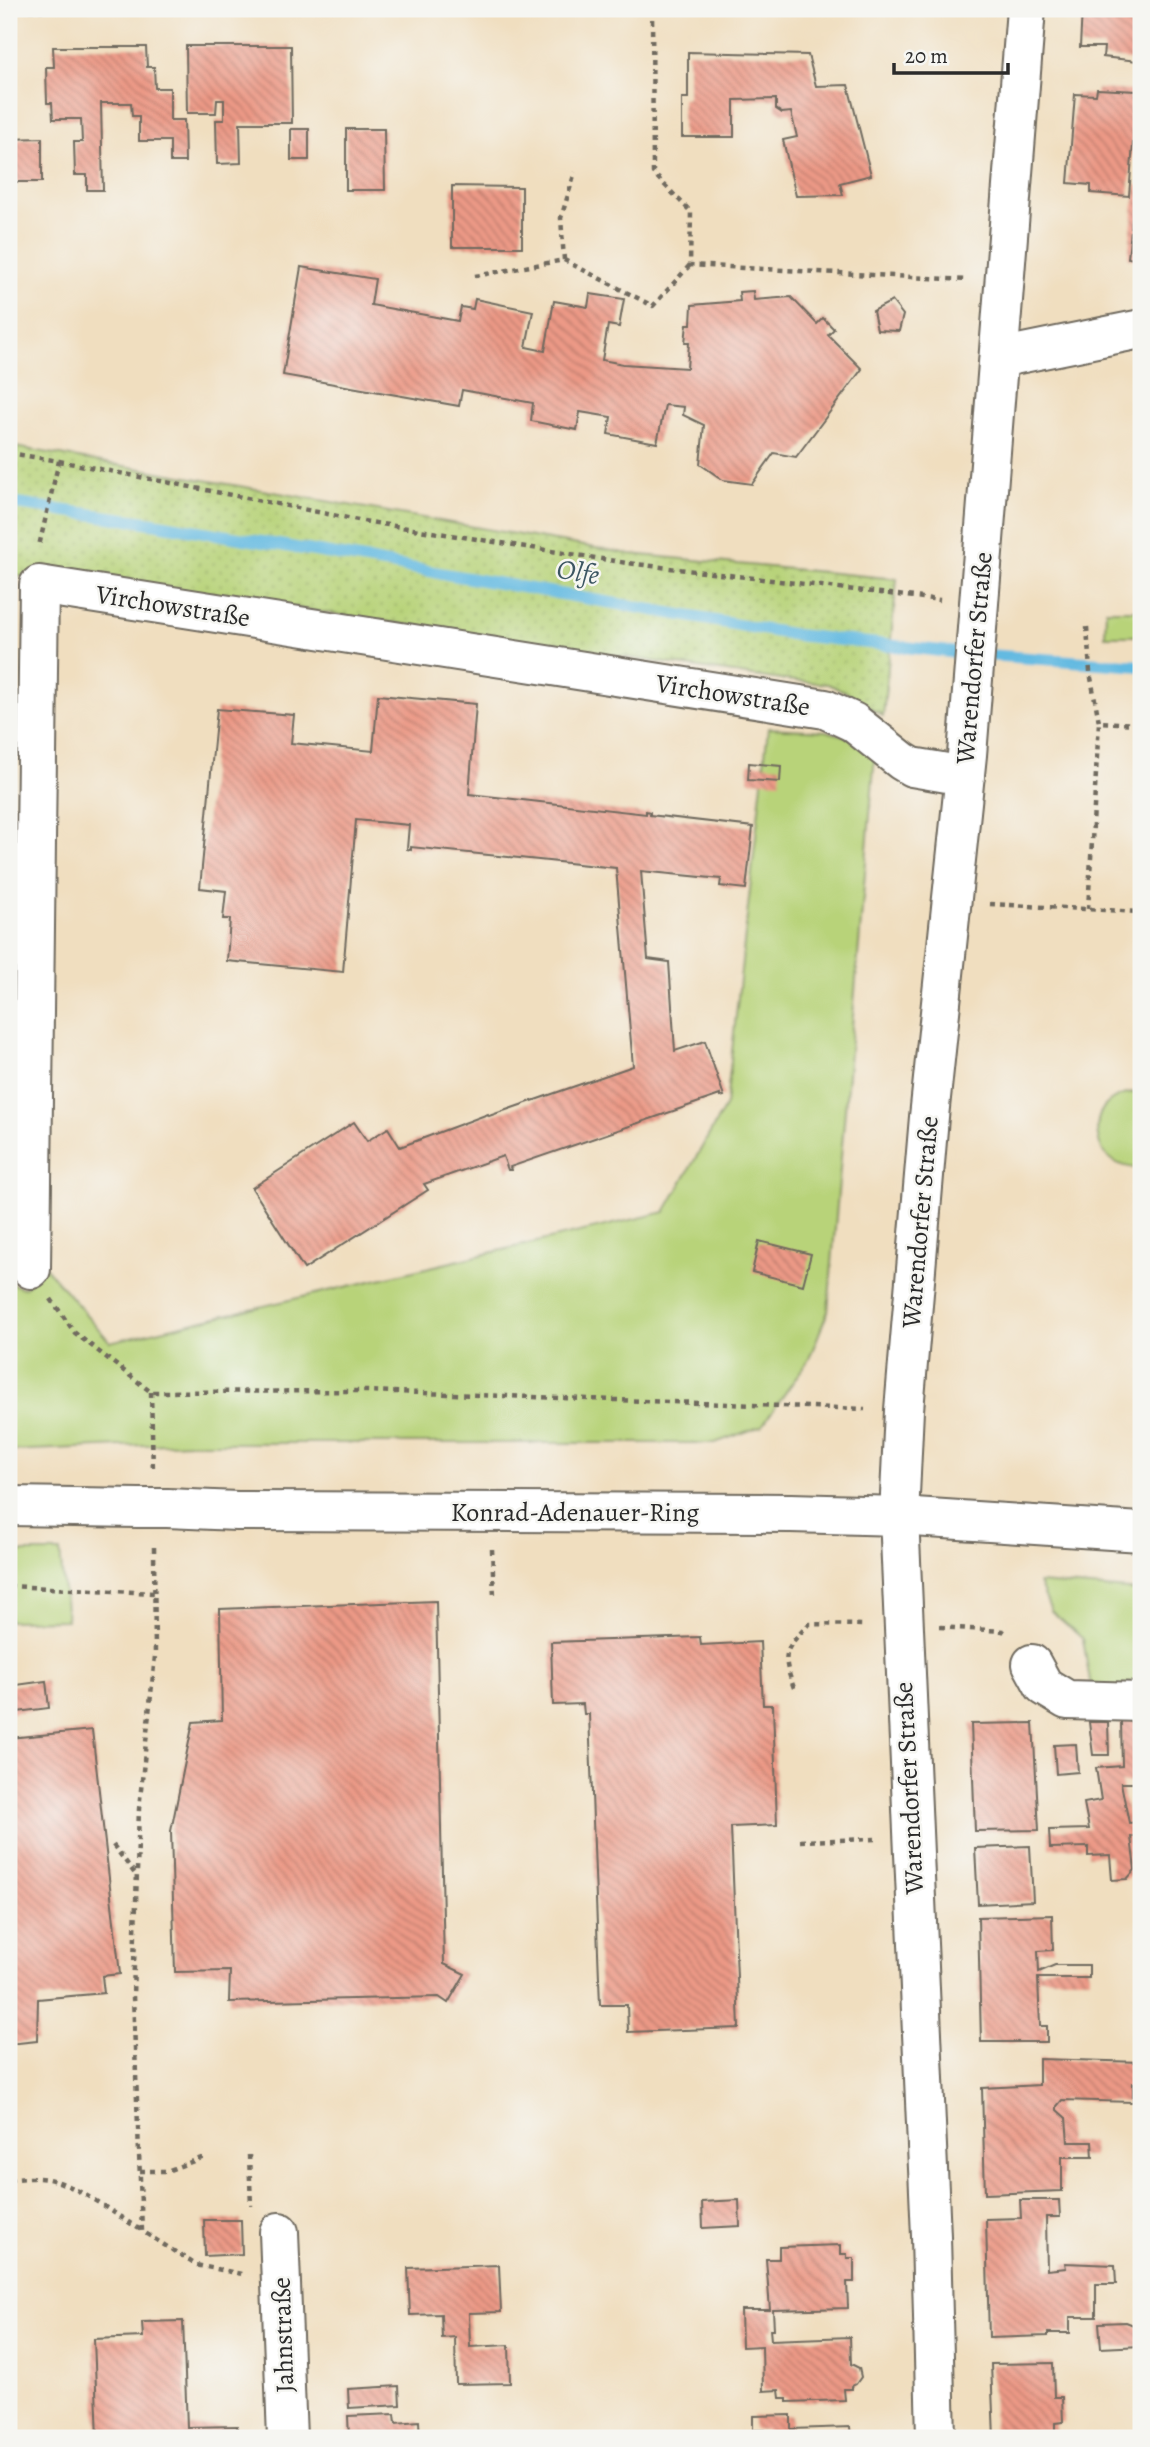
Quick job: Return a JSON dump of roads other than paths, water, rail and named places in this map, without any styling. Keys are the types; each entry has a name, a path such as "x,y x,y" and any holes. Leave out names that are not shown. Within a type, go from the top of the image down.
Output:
{"street":[{"name":"Warendorfer Straße","path":"936,2438 930,2236 899,1516 904,1410 974,673 1026,9"},
{"path":"999,358 1141,329"},
{"name":"Virchowstraße","path":"31,1269 39,586 825,709 853,722 912,767 965,776"},
{"name":"Konrad-Adenauer-Ring","path":"9,1506 153,1519 237,1511 666,1511 899,1516 1141,1532"},
{"path":"1032,1664 1044,1686 1067,1700 1141,1702"},
{"name":"Jahnstraße","path":"279,2232 287,2438"}],"waterway":[{"name":"Olfe","path":"9,503 153,523 796,635 959,653 1141,666"}]}
